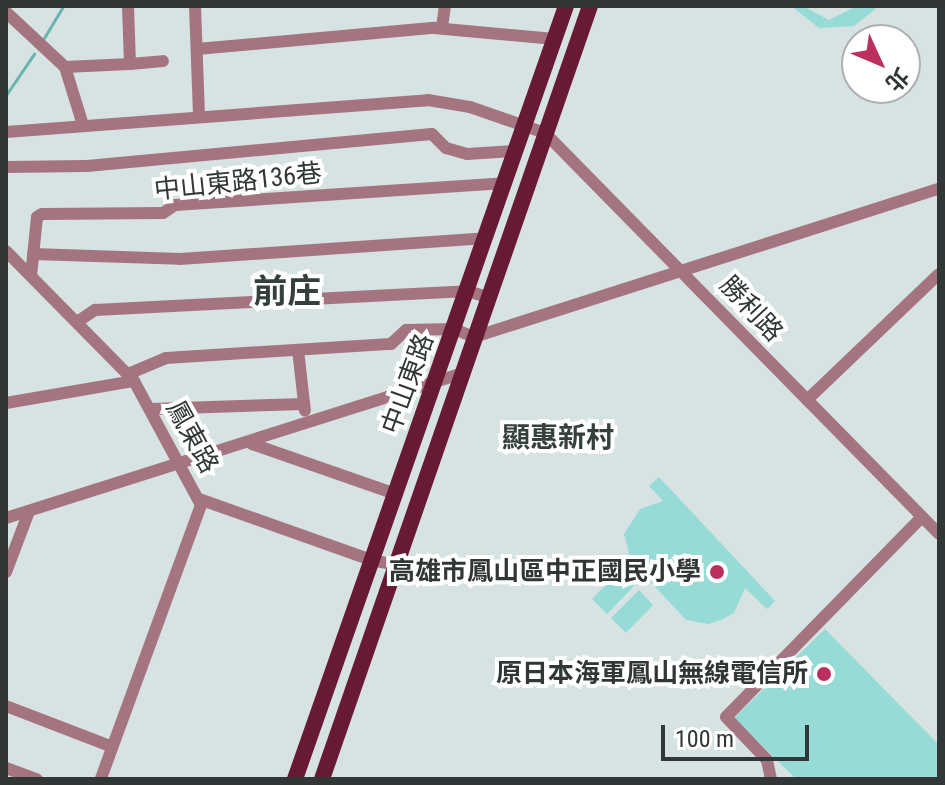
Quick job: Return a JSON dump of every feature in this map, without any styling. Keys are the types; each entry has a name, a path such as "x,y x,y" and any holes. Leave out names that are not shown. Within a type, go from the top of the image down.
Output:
{"main road":[{"name":"中山東路","path":"295,779 566,6"},
{"name":"中山東路","path":"322,779 590,6"}],"street":[{"path":"128,6 130,64"},
{"path":"195,6 199,116"},
{"path":"442,27 445,6"},
{"path":"6,12 65,67 83,125"},
{"path":"197,49 442,27 555,39"},
{"path":"65,67 163,61"},
{"name":"勝利路","path":"6,132 428,100 545,133 685,272 939,534"},
{"path":"6,167 87,166 432,134 446,148 467,154 515,151"},
{"name":"中山東路136巷","path":"31,276 37,217 42,214 163,213 175,205 504,183"},
{"path":"6,403 131,378 166,358 384,346 406,330 454,329 474,337 939,189"},
{"path":"33,254 180,259 486,238"},
{"name":"鳳東路","path":"6,251 131,378 183,463 199,499 110,746 101,779"},
{"path":"807,400 939,274"},
{"path":"77,322 95,310 468,291 489,298"},
{"path":"298,350 307,423"},
{"path":"6,518 28,514 183,463 252,444 462,373"},
{"path":"151,409 304,404"},
{"path":"252,444 393,493"},
{"path":"199,499 371,560 397,565"},
{"path":"6,572 28,514"},
{"path":"771,779 767,760 726,717 922,517"},
{"path":"6,706 110,746"},
{"path":"6,768 37,779"}],"shaded area":[{"path":"791,6 803,6 829,20 857,6 879,6 856,24 819,28"},
{"path":"659,477 775,601 767,609 745,588 734,613 708,624 686,620 631,561 624,534 640,509 663,501 649,486"},
{"path":"619,571 634,586 607,614 592,599"},
{"path":"639,590 653,605 626,633 611,618"},
{"name":"原日本海軍鳳山無線電信所","path":"825,629 939,745 939,779 796,779 734,718"}],"waterway":[{"path":"44,38 63,6"},
{"path":"6,95 34,54"}],"place":[{"name":"高雄市鳳山區中正國民小學","path":"717,572"},
{"name":"原日本海軍鳳山無線電信所","path":"824,674"}],"district":[{"name":"前庄","path":"287,292"},
{"name":"顯惠新村","path":"558,438"}]}
